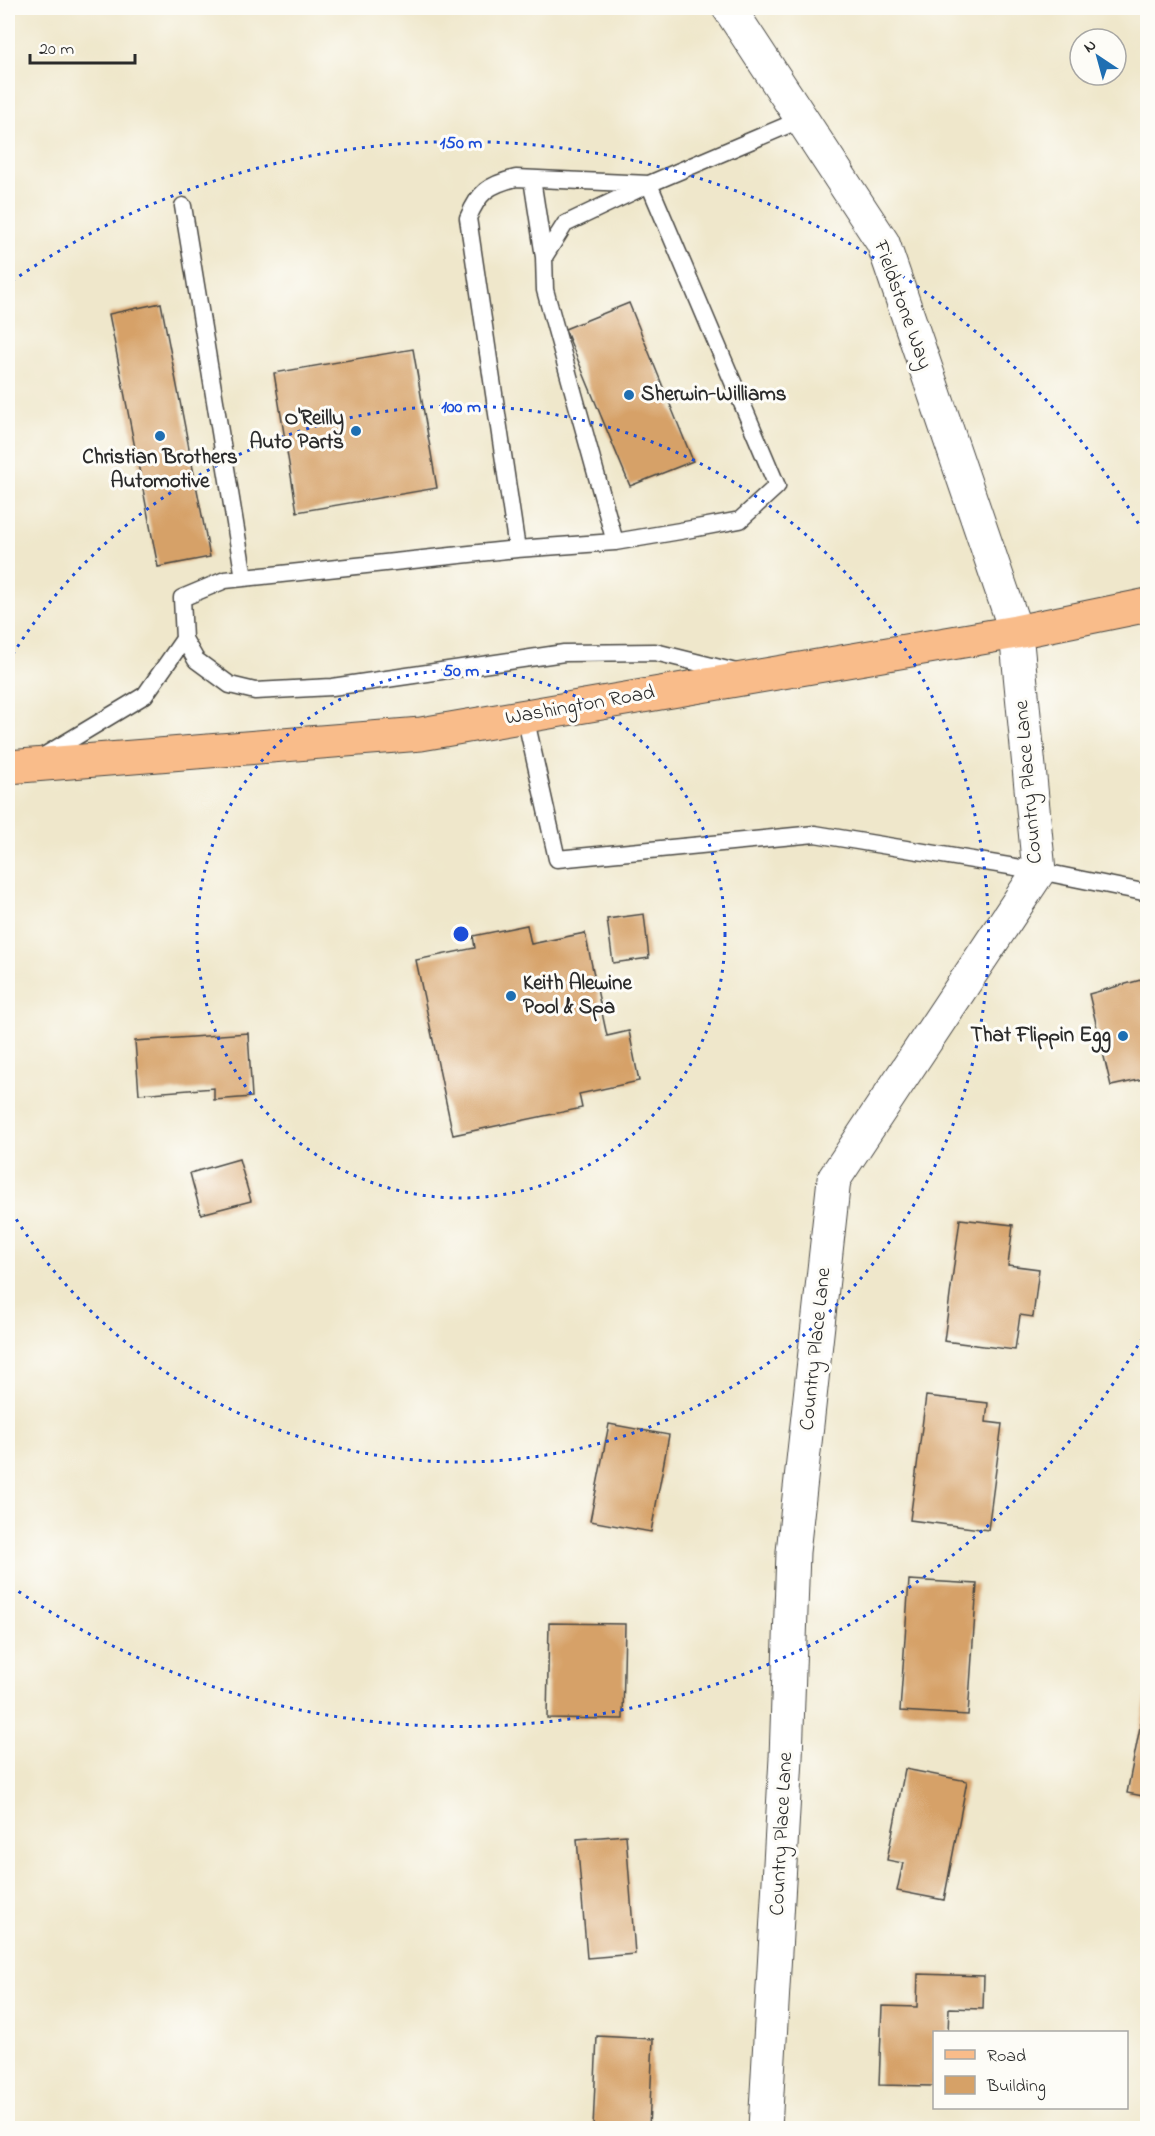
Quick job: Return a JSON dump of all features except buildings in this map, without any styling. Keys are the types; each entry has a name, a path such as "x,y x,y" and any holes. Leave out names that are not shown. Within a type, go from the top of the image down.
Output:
{"main road":[{"name":"Washington Road","path":"18,766 421,734 1016,632 1148,605"}],"street":[{"name":"Fieldstone Way","path":"729,8 883,243 1016,632"},
{"name":"Country Place Lane","path":"765,2128 786,1758 793,1552 834,1179 1039,871 1016,632"}],"lane":[{"path":"544,257 565,224 649,184 802,119"},
{"path":"517,549 468,218 477,196 498,183 516,178 649,184"},
{"path":"532,179 544,257 545,290 615,542"},
{"path":"649,184 777,486 740,520 615,542 517,549 225,580 182,598 184,639 196,660 231,685 255,692 332,687 564,653 656,652 754,677"},
{"path":"183,206 244,578"},
{"path":"18,766 145,695 184,639"},
{"path":"525,716 557,860 815,834 1039,871 1148,892"}],"place":[{"name":"Sherwin-Williams","path":"629,395"},
{"name":"O'Reilly Auto Parts","path":"356,431"},
{"name":"Christian Brothers Automotive","path":"160,436"},
{"name":"Keith Alewine Pool & Spa","path":"511,996"},
{"name":"That Flippin Egg","path":"1123,1036"}]}
